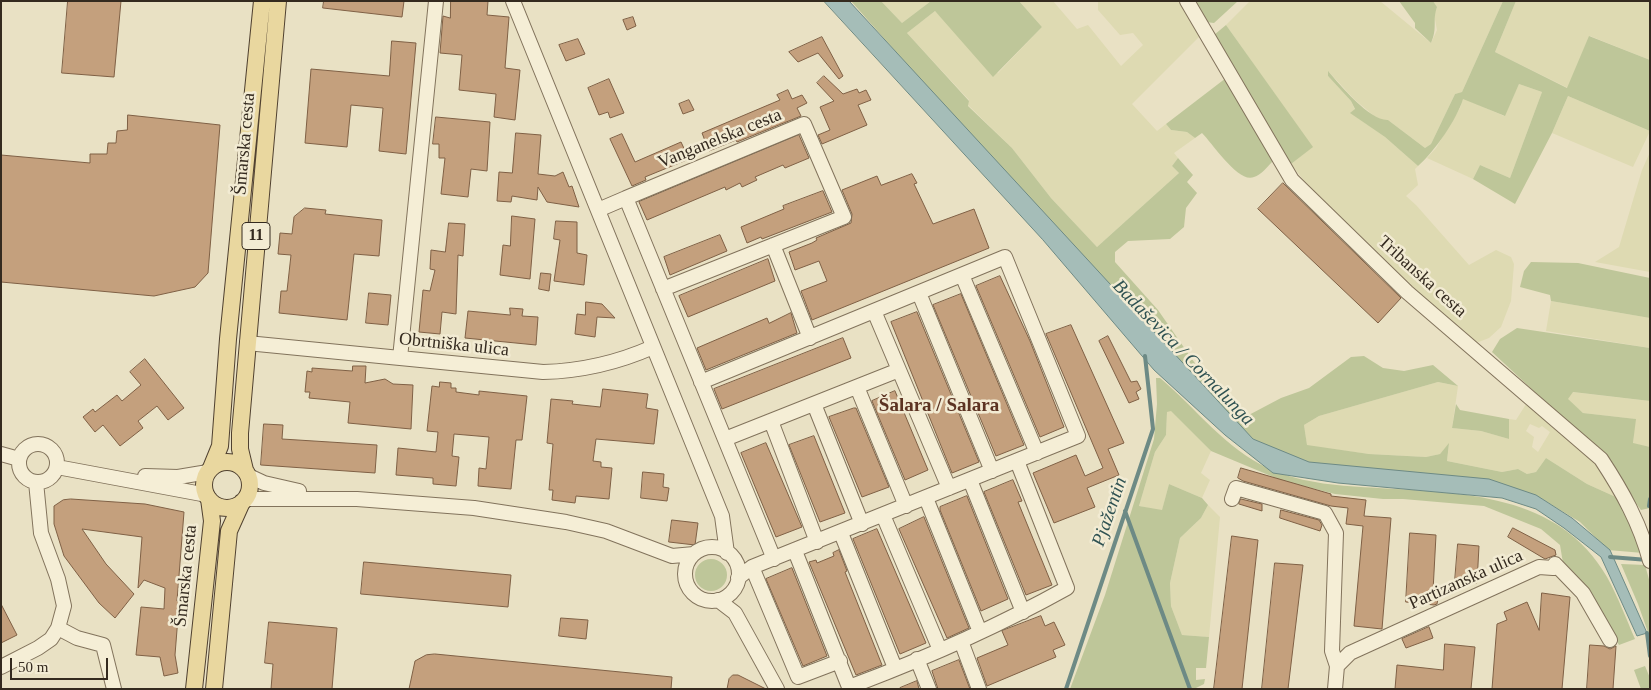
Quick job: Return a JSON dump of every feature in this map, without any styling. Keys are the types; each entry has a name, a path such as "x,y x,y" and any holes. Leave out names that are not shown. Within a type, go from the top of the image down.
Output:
{"main road":[{"name":"Šmarska cesta","path":"209,470 220,446 228,339 262,1"},
{"name":"Šmarska cesta","path":"247,473 240,441 278,1"},
{"path":"209,470 217,464 232,462 247,473"},
{"name":"11","path":"208,497 204,486 209,470"},
{"name":"11","path":"214,689 229,531 250,488 247,473"},
{"name":"Šmarska cesta","path":"194,689 212,520 208,497"},
{"path":"208,497 221,507 235,506 244,500"}],"street":[{"path":"400,358 436,1"},
{"path":"513,1 724,523 736,584 735,613"},
{"name":"Tribanska cesta","path":"1187,1 1292,180 1407,292 1601,459 1622,491 1643,534 1650,561"},
{"name":"Vanganelska cesta","path":"598,210 804,124 844,217 663,289"},
{"path":"626,198 774,559"},
{"path":"773,245 810,338"},
{"path":"701,382 1005,257 1078,436 752,567 718,600"},
{"path":"962,275 1037,453"},
{"path":"919,292 992,471"},
{"path":"874,311 949,488"},
{"name":"Obrtniška ulica","path":"247,343 543,372 572,371 623,360 653,347"},
{"path":"725,439 899,370"},
{"path":"857,387 906,506"},
{"path":"814,404 862,524"},
{"path":"771,421 817,542"},
{"path":"41,444 54,452 57,467 49,479 36,482 23,474 19,460 27,447 41,444"},
{"path":"1,454 19,460"},
{"path":"795,551 840,661 847,688 876,683 896,668 961,641 1023,612 1067,588 1017,461"},
{"path":"57,467 102,474 208,497"},
{"path":"102,474 178,477 209,470"},
{"path":"247,473 281,488 357,499 474,508 566,522 613,533 672,556 694,554 711,548 724,523"},
{"path":"970,480 1023,612"},
{"path":"1,667 38,648 51,638 58,628 64,606 58,579 41,533 36,482"},
{"path":"1232,499 1236,488 1325,513 1336,533 1332,651 1337,666 1335,689"},
{"path":"926,498 980,632"},
{"path":"244,500 357,499"},
{"path":"884,515 940,650"},
{"path":"840,533 896,668"},
{"path":"711,548 752,567 798,677 840,661"},
{"path":"694,554 688,562 685,572 687,584 694,594 705,600 718,600 735,613 777,689"},
{"path":"672,556 685,572"},
{"name":"Partizanska ulica","path":"1337,666 1350,653 1539,567 1553,568 1555,564 1583,592 1610,640"},
{"path":"58,628 76,638 103,645 114,689"},
{"path":"961,641 979,689"},
{"path":"917,659 929,689"}],"shaded area":[{"path":"881,1 931,1 902,23"},
{"path":"1019,1 1053,1 1077,29 1088,25 1121,66 1143,45 1133,33 1120,35 1098,10 1098,1 1179,1 1201,35 1132,104 1157,131 1166,124 1171,130 1187,132 1195,138 1174,153 1178,158 1172,166 1179,173 1097,247 1051,198 1012,148 968,105 969,100 907,33 935,11 998,73 1042,27"},
{"path":"1250,1 1380,1 1431,43 1437,30 1434,14 1437,7 1433,1 1503,1 1462,92 1455,94 1431,144 1425,148 1388,120 1380,121 1354,99 1329,72 1328,76 1351,101 1355,110 1351,113 1385,137 1418,166 1415,169 1418,185 1406,196 1469,265 1496,250 1511,257 1514,264 1511,301 1501,327 1489,338 1476,343 1405,282 1305,182 1291,164 1312,147 1226,25"},
{"path":"1516,1 1650,1 1650,60 1590,36 1568,88 1495,52"},
{"path":"1519,84 1542,92 1510,178 1480,165 1473,179 1427,158 1436,148 1460,108 1463,98 1504,116"},
{"path":"1568,96 1650,131 1633,167 1552,133"},
{"path":"1650,152 1650,272 1595,262 1619,247 1642,170"},
{"path":"1551,301 1650,318 1650,348 1546,331"},
{"path":"1438,382 1458,386 1452,428 1481,431 1509,439 1509,419 1516,420 1528,401 1597,465 1618,498 1587,484 1546,458 1536,472 1527,474 1518,469 1502,472 1447,461 1449,444 1440,454 1426,457 1369,454 1307,446 1304,425 1319,416","holes":["1530,424 1539,428 1542,426 1550,432 1538,452 1532,447 1534,437 1526,431"]},
{"path":"1572,392 1650,401 1650,447 1633,444 1635,419 1583,413 1567,400"},
{"path":"1171,410 1211,451 1201,473 1210,480 1202,498 1169,484 1162,511 1139,506 1155,452 1166,435 1167,412"},
{"path":"1208,505 1220,517 1209,637 1182,635 1171,606 1170,583 1180,538 1201,518"}],"green space":[{"path":"851,1 881,1 902,23 931,1 1019,1 1042,27 993,77 935,11 907,33 969,101 968,106 1012,148 1051,198 1097,247 1179,173 1172,166 1178,158 1193,175 1187,182 1197,193 1186,208 1184,227 1170,239 1128,241 1115,252 1115,262 1158,310 1201,372 1230,405 1240,411 1245,417 1281,398 1309,388 1351,357 1364,356 1383,368 1404,371 1433,365 1458,386 1438,382 1319,416 1304,425 1307,445 1369,454 1426,457 1440,454 1449,443 1447,461 1502,472 1518,469 1527,474 1536,472 1546,458 1587,484 1618,498 1643,553 1608,550 1580,522 1542,499 1330,470 1266,449 1248,435 925,85"},
{"path":"1192,1 1238,1 1214,23 1206,22"},
{"path":"1399,1 1433,1 1437,7 1431,43 1415,28 1415,23"},
{"path":"1503,1 1516,1 1495,52 1567,88 1589,36 1650,60 1650,131 1568,96 1552,133 1515,204 1473,179 1480,165 1510,178 1542,92 1519,84 1505,116 1463,99 1456,116 1445,134 1418,166 1385,137 1350,113 1355,109 1351,101 1328,76 1328,71 1364,109 1381,119 1388,120 1425,148 1431,144 1455,94 1462,92"},
{"path":"1226,25 1313,147 1291,164 1214,35"},
{"path":"1226,78 1273,156 1272,162 1254,177 1248,178 1241,175 1226,162 1202,133 1195,138 1187,132 1171,130 1166,124"},
{"path":"1531,262 1578,263 1650,278 1650,318 1551,301 1550,295 1520,287 1524,271"},
{"path":"1517,328 1650,348 1650,401 1573,392 1568,399 1583,413 1636,419 1633,443 1650,447 1650,508 1641,510 1589,447 1492,352 1500,339"},
{"path":"1156,378 1160,378 1239,451 1254,461 1283,474 1337,485 1475,496 1506,503 1536,513 1563,528 1587,549 1607,577 1635,639 1619,645 1585,586 1563,563 1560,545 1541,529 1484,506 1335,494 1283,481 1211,451 1171,411 1167,412 1166,435 1155,452 1139,506 1162,510 1169,484 1202,498 1208,505 1201,518 1180,538 1170,583 1171,606 1182,635 1209,637 1206,668 1196,668 1196,680 1205,679 1204,684 1194,689 1070,689 1105,595 1154,439 1157,404"},
{"path":"1456,404 1460,410 1509,419 1509,439 1481,431 1452,428"},
{"path":"711,559 722,564 727,575 722,586 711,591 700,586 695,575 700,564"},
{"path":"1621,564 1645,565 1650,583 1649,635 1638,604"},
{"path":"1645,666 1650,678 1650,689 1641,689 1634,670"}],"water":[{"path":"824,1 849,1 1253,439 1309,462 1489,479 1536,495 1572,518 1610,550 1647,633 1637,636 1601,557 1536,509 1502,498 1338,483 1273,473 1225,435 1154,370 1043,240"}],"building":[{"path":"68,1 121,1 114,77 62,73"},
{"path":"324,1 404,1 402,17 323,8"},
{"path":"451,1 488,1 487,15 509,17 505,68 520,70 515,120 494,117 496,94 459,90 462,55 440,53 443,16 450,18"},
{"path":"633,17 636,26 627,30 623,20"},
{"path":"822,37 843,76 839,79 818,53 798,62 789,52"},
{"path":"578,39 585,54 566,61 559,45"},
{"path":"392,41 416,43 406,154 379,151 383,108 351,105 347,147 305,143 311,69 389,76"},
{"path":"824,76 843,94 857,89 859,93 866,90 871,100 858,105 867,125 822,144 818,135 830,130 820,107 834,101 817,83"},
{"path":"609,79 624,113 610,118 608,112 599,115 588,88"},
{"path":"788,90 792,99 802,95 807,103 797,108 801,116 737,142 736,140 709,151 702,133 780,100 777,95"},
{"path":"689,100 694,110 683,114 679,104"},
{"path":"128,115 220,125 208,273 195,287 154,296 1,282 1,155 90,163 90,154 107,154 108,143 116,143 117,131 127,130"},
{"path":"436,117 490,122 487,171 471,169 468,197 441,194 445,158 439,158 439,144 433,144"},
{"path":"516,133 541,135 538,174 555,176 563,172 569,187 572,186 579,207 547,202 538,187 537,200 512,196 511,202 497,201 499,172 512,173"},
{"path":"622,134 635,162 681,142 689,159 645,177 646,180 632,186 610,139"},
{"path":"799,135 809,158 785,168 783,165 755,177 757,180 742,187 740,183 726,190 725,187 647,220 639,202"},
{"path":"912,174 917,183 914,184 933,224 974,209 989,248 812,320 801,291 827,281 819,261 795,270 789,252 812,243 817,240 816,238 851,223 852,214 842,190 877,176 881,185"},
{"path":"1283,183 1401,298 1378,323 1258,209"},
{"path":"823,191 832,212 747,243 741,227 784,209 783,206"},
{"path":"305,208 326,210 325,214 382,220 379,256 354,254 347,320 279,313 281,291 287,291 291,255 278,254 280,233 292,234 294,217"},
{"path":"512,216 535,219 530,279 500,275 503,245 510,246"},
{"path":"556,221 577,222 577,253 587,255 584,285 554,281 560,240 554,239"},
{"path":"449,223 465,224 463,256 458,255 456,314 442,312 440,334 419,332 423,290 430,291 435,270 430,269 431,250 445,252"},
{"path":"720,235 727,251 670,275 664,257"},
{"path":"768,259 775,281 688,317 679,296"},
{"path":"541,273 551,274 549,291 539,289"},
{"path":"1000,276 1030,341 1064,427 1040,437 976,286"},
{"path":"369,293 391,295 388,325 366,323"},
{"path":"961,294 1024,445 996,456 933,305"},
{"path":"586,302 602,304 615,318 597,317 595,337 575,334 577,314 585,315"},
{"path":"510,308 523,309 522,316 538,317 536,345 465,338 468,311 510,315"},
{"path":"917,312 979,462 952,473 891,322"},
{"path":"791,313 797,333 706,370 697,348 767,318 769,323"},
{"path":"1071,325 1124,443 1108,449 1119,475 1087,488 1095,507 1054,523 1033,473 1076,455 1085,476 1103,468 1046,334"},
{"path":"1108,336 1131,382 1137,381 1141,389 1136,392 1139,399 1129,403 1099,341"},
{"path":"843,338 851,358 722,409 714,389"},
{"path":"145,359 184,408 168,420 157,406 138,421 143,428 120,446 103,425 95,432 83,417 93,409 95,412 117,395 122,401 141,385 130,372"},
{"path":"353,366 366,366 365,383 385,379 393,384 413,385 411,429 348,423 350,402 309,398 310,392 305,392 307,371 312,372 312,368 352,371"},
{"path":"440,382 451,383 451,388 456,388 456,392 479,395 479,391 527,396 522,440 516,440 511,489 478,486 479,468 486,469 489,437 454,434 452,456 459,457 456,486 433,484 433,478 396,475 398,448 436,452 438,432 427,431 432,386 439,387"},
{"path":"603,389 648,394 646,408 658,410 654,444 596,439 593,461 601,462 601,467 612,468 609,499 576,496 575,503 552,500 553,490 549,490 553,444 547,443 551,399 573,401 572,404 600,407"},
{"path":"895,391 928,470 905,480 872,401"},
{"path":"856,408 889,487 862,497 829,417"},
{"path":"264,424 283,425 282,439 377,445 375,473 261,465"},
{"path":"814,436 845,513 820,522 789,445"},
{"path":"766,443 802,527 776,537 741,453"},
{"path":"1241,468 1331,494 1331,496 1366,500 1364,516 1391,518 1382,629 1354,626 1363,526 1346,524 1348,508 1331,506 1243,481 1238,478"},
{"path":"643,472 664,474 663,487 669,488 667,501 641,498"},
{"path":"1013,480 1022,501 1018,502 1052,585 1026,595 984,492"},
{"path":"967,496 1008,599 981,611 940,510 940,507"},
{"path":"1241,499 1262,504 1262,511 1239,504"},
{"path":"63,500 145,504 184,512 177,601 185,602 184,618 178,617 175,655 178,673 164,676 160,657 136,655 141,607 164,609 165,588 144,580 138,588 142,537 82,529 106,564 134,594 115,618 99,603 64,556 54,524 54,506"},
{"path":"1281,510 1319,520 1322,525 1320,531 1280,518"},
{"path":"924,517 969,628 947,638 899,529"},
{"path":"672,520 698,523 695,545 669,542"},
{"path":"1513,528 1555,550 1556,555 1545,559 1508,537"},
{"path":"877,529 926,643 900,654 853,539"},
{"path":"1410,533 1436,535 1433,591 1439,593 1437,604 1406,602"},
{"path":"1232,536 1258,540 1242,689 1214,689"},
{"path":"1458,544 1479,546 1477,583 1455,581"},
{"path":"839,550 847,571 845,572 882,665 856,675 809,562 816,560 817,563 834,556 833,553"},
{"path":"364,562 511,575 508,607 361,594"},
{"path":"1275,563 1303,565 1288,689 1262,689"},
{"path":"792,568 827,656 803,666 766,579"},
{"path":"1542,593 1570,597 1562,689 1492,689 1497,624 1507,620 1504,612 1527,602 1539,630"},
{"path":"1,604 17,635 1,643"},
{"path":"1041,616 1045,626 1054,622 1065,645 1053,650 1056,657 987,686 977,658 1008,645 1002,631"},
{"path":"561,618 588,620 586,639 559,636"},
{"path":"269,622 337,628 332,689 271,689 273,664 265,663"},
{"path":"1429,627 1433,638 1406,648 1402,639"},
{"path":"1445,644 1475,647 1471,689 1395,689 1397,665 1443,670"},
{"path":"1590,645 1604,646 1610,649 1616,646 1613,689 1587,689"},
{"path":"435,654 672,677 671,689 409,689 415,661 426,655"},
{"path":"959,660 970,689 938,689 932,671"},
{"path":"733,675 738,675 766,689 727,689 729,679"},
{"path":"917,681 919,689 900,689 900,688"}],"waterway":[{"name":"Pjažentin","path":"1066,689 1153,429 1145,356"},
{"path":"1649,506 1650,499"},
{"path":"1125,511 1190,689"},
{"path":"1610,557 1648,560"},
{"path":"1647,633 1650,656"}],"district":[{"name":"Šalara / Salara","path":"939,406"}],"water label":[{"name":"Badaševica / Cornalunga","path":"1183,353"}]}
